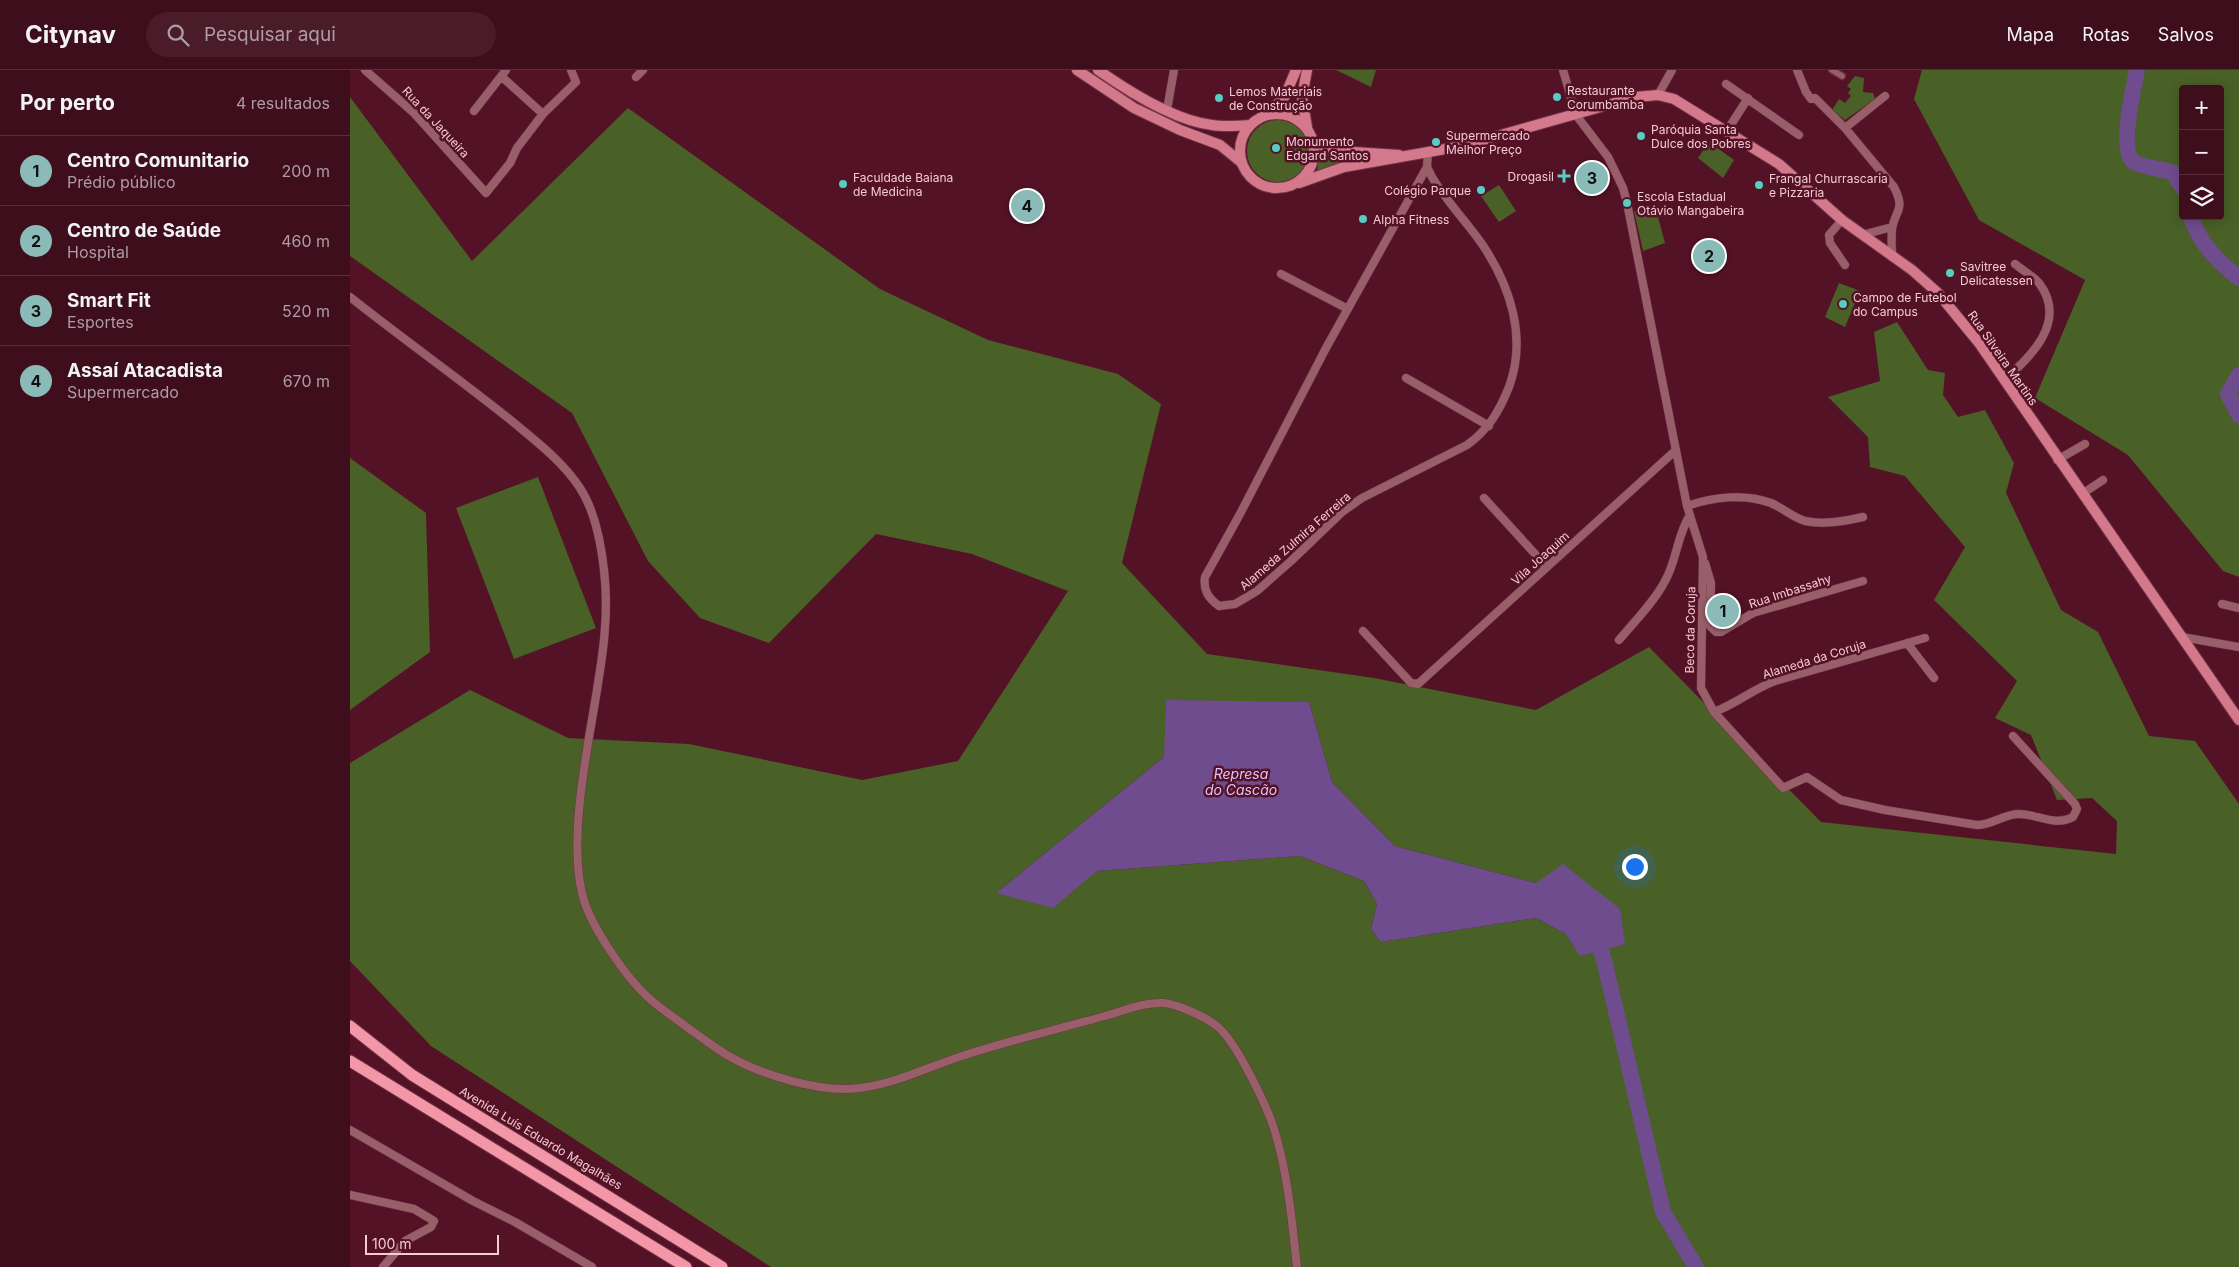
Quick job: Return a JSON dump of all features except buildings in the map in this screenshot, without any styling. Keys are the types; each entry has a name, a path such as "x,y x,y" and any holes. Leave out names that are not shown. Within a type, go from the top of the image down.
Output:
{"main road":[{"path":"1077,70 1141,112 1220,145 1242,164 1251,178 1265,187 1282,189 1298,182 1309,172 1315,157 1314,142 1306,127 1302,97 1307,70"},
{"path":"1098,70 1140,97 1193,121 1210,125 1250,126"},
{"path":"1242,164 1240,150 1243,137 1250,126 1268,115 1285,96 1296,70"},
{"name":"Rua Silveira Martins","path":"1298,182 1344,167 1462,146 1636,96 1658,95 1685,104 1779,164 1842,220 1912,270 1938,293 1961,318 2057,460 2239,720"},
{"path":"1268,115 1282,114 1295,118 1306,127"},
{"name":"Rua Silveira Martins","path":"1314,142 1338,151 1400,156"},
{"name":"Avenida Luís Eduardo Magalhães","path":"350,1026 412,1075 722,1267"},
{"path":"350,1061 686,1267"}],"street":[{"name":"Rua da Jaqueira","path":"365,70 414,113 486,193 510,163 518,148 543,114"},
{"path":"474,111 504,74 543,114 576,82 571,70"},
{"path":"636,77 643,70"},
{"path":"1167,110 1174,70"},
{"path":"1563,70 1576,114"},
{"path":"1658,95 1672,70"},
{"path":"1797,70 1811,99 1815,98 1844,128 1894,187 1898,196 1898,215 1892,227 1892,257"},
{"path":"1832,70 1842,76"},
{"path":"1726,84 1799,135"},
{"path":"1844,128 1885,96"},
{"path":"1727,131 1748,98"},
{"name":"Beco da Coruja","path":"1576,114 1608,157 1625,196 1645,284 1688,506 1703,557 1701,688 1714,712 1783,788 1807,778 1841,800 1885,810 1977,825 1989,824 2013,814 2024,814 2054,821 2073,816 2077,810 2075,804 2013,736"},
{"name":"Alameda Zulmira Ferreira","path":"1428,152 1428,167 1438,187 1487,252 1500,278 1515,317 1518,345 1516,363 1504,399 1488,426 1467,444 1362,498 1342,512 1291,561 1244,600 1224,607 1213,602 1206,594 1205,577 1348,309 1428,167"},
{"path":"1842,220 1829,235 1830,243 1844,265"},
{"path":"1862,235 1892,227"},
{"path":"2004,380 2025,362 2037,348 2049,321 2049,307 2038,283 2015,264"},
{"path":"1282,274 1348,309"},
{"path":"350,297 400,337 465,384 540,445 581,489 600,543 608,606 604,659 585,762 579,826 578,862 582,896 598,931 618,961 649,999 729,1056 775,1076 824,1087 857,1089 896,1080 942,1062 984,1049 1137,1006 1166,1003 1193,1013 1218,1026 1235,1050 1255,1084 1275,1131 1286,1182 1297,1267"},
{"path":"1406,378 1488,426"},
{"path":"2057,460 2085,444"},
{"name":"Vila Joaquim","path":"1362,631 1410,683 1416,685 1420,683 1676,450"},
{"path":"2082,494 2103,480"},
{"path":"1688,506 1734,497 1752,498 1771,503 1806,521 1844,521 1863,517"},
{"path":"1484,498 1547,567"},
{"path":"1619,640 1665,582 1676,557 1684,525 1690,515"},
{"name":"Rua Imbassahy","path":"1703,557 1711,584 1710,626 1716,632 1725,631 1753,613 1863,580"},
{"path":"2222,604 2239,608"},
{"path":"2182,637 2239,647"},
{"name":"Alameda da Coruja","path":"1714,712 1728,707 1762,686 1775,681 1925,638"},
{"path":"1907,643 1934,678"},
{"path":"350,1130 473,1201 516,1222 592,1267"},
{"path":"350,1195 414,1209 433,1220 434,1225 405,1241 383,1267"}],"green space":[{"path":"1336,70 1376,70 1371,87"},
{"path":"1922,70 2239,70 2239,577 2223,571 2128,455 2035,398 2085,280 1979,220 1914,99"},
{"path":"1855,76 1864,78 1863,92 1873,93 1875,99 1845,120 1832,110 1839,99 1845,103 1851,96 1848,93 1851,89 1847,86"},
{"path":"350,97 472,261 628,108 880,289 988,340 1118,374 1161,404 1122,563 1207,654 1374,678 1536,710 1649,647 1821,822 2116,854 2117,821 2092,798 2057,800 2031,735 1995,718 2017,681 1934,600 1965,547 1905,476 1870,467 1868,437 1828,397 1880,381 1874,332 1897,322 1928,370 1945,373 1943,395 1958,417 1985,410 2014,463 2006,493 2061,610 2098,632 2149,736 2195,741 2239,804 2239,1267 771,1267 431,1046 350,961 350,763 470,690 568,738 689,744 862,780 958,761 1068,591 972,554 876,534 769,643 700,618 648,561 572,413 350,256","holes":["1309,702 1332,782 1395,846 1536,883 1566,934 1536,918 1381,942 1371,929 1377,904 1364,881 1300,856 1097,871 996,893 1164,757"]},
{"path":"1278,120 1290,123 1300,129 1306,139 1309,151 1306,163 1300,173 1290,179 1278,182 1266,179 1256,173 1250,163 1247,151 1250,139 1256,129 1266,123"},
{"path":"1709,142 1734,160 1723,178 1698,158"},
{"path":"1319,148 1338,155 1383,156 1339,163 1317,172"},
{"path":"1499,185 1516,211 1499,222 1481,196"},
{"path":"1655,206 1665,243 1643,251 1634,211"},
{"name":"Campo de Futebol do Campus","path":"1839,283 1860,291 1845,327 1825,317"},
{"path":"350,458 426,513 430,652 350,710"},
{"path":"538,477 596,628 514,659 456,508"}],"water":[{"name":"Represa do Cascão","path":"1166,700 1309,702 1332,782 1395,846 1536,883 1563,864 1620,909 1625,944 1580,956 1566,934 1536,918 1381,942 1371,929 1377,904 1364,881 1300,856 1097,871 1053,908 996,893 1164,757"}],"waterway":[{"path":"2137,70 2128,119 2127,146 2129,156 2137,164 2172,172 2179,182"},
{"path":"2192,220 2198,234 2210,251 2239,278"},
{"path":"2239,375 2228,394 2239,415"},
{"path":"1595,931 1604,960 1663,1212 1696,1267"}],"place":[{"name":"Restaurante Corumbamba","path":"1557,97"},
{"name":"Lemos Materiais de Construção","path":"1219,98"},
{"name":"Paróquia Santa Dulce dos Pobres","path":"1641,136"},
{"name":"Supermercado Melhor Preço","path":"1436,142"},
{"name":"Monumento Edgard Santos","path":"1276,148"},
{"name":"Drogasil","path":"1564,176"},
{"name":"Smart Fit","path":"1592,178"},
{"name":"Faculdade Baiana de Medicina","path":"843,184"},
{"name":"Frangal Churrascaria e Pizzaria","path":"1759,185"},
{"name":"Colégio Parque","path":"1481,190"},
{"name":"Escola Estadual Otávio Mangabeira","path":"1627,203"},
{"name":"Assaí Atacadista","path":"1027,206"},
{"name":"Alpha Fitness","path":"1363,219"},
{"name":"Centro de Saúde","path":"1709,256"},
{"name":"Savitree Delicatessen","path":"1950,273"},
{"name":"Campo de Futebol do Campus","path":"1843,304"},
{"name":"Centro Comunitario","path":"1723,611"}]}
